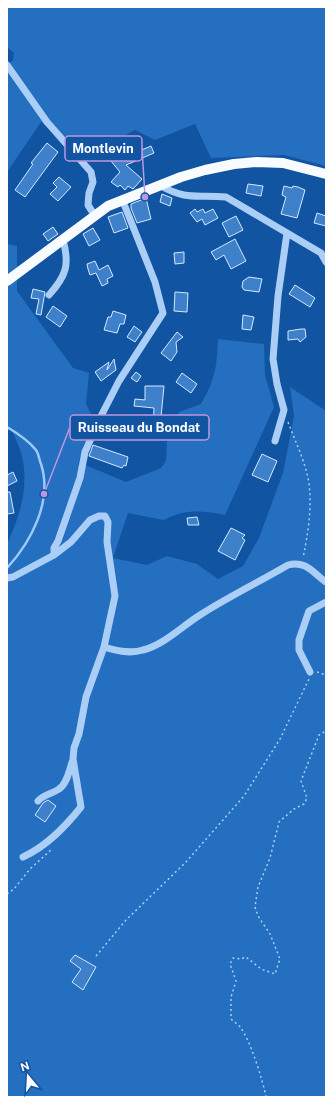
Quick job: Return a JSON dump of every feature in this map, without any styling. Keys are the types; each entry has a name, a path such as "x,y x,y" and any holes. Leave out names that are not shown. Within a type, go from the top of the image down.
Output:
{"main road":[{"path":"7,281 108,206 205,170 234,164 257,162 283,163 326,174"}],"street":[{"path":"7,65 47,122 91,172 93,182 89,193 88,205 95,216"},
{"path":"161,186 176,194 192,197 211,195 226,197 321,253 326,262"},
{"path":"54,555 54,548 58,541 80,478 85,452 99,420 119,381 163,313 155,282 122,200"},
{"path":"275,441 284,410 277,384 274,359 278,296 287,233"},
{"path":"49,295 62,280 66,268 67,254 63,240"},
{"path":"7,578 13,577 54,555 71,542 90,520 99,516 105,516 108,522 108,542 115,596 104,647 86,697 73,758 65,782 59,789 42,796 38,801"},
{"path":"104,647 124,652 141,651 155,646 167,640 177,630 201,614 288,565 295,563 302,564 326,582"},
{"path":"310,672 299,650 300,640 309,611 326,602"},
{"path":"23,856 34,852 66,826 81,807 73,758"}],"path":[{"path":"284,410 308,478 310,496 306,545 302,564"},
{"path":"96,956 126,920 185,863 244,796 280,739 308,684 310,672 326,675"},
{"path":"266,1097 261,1075 249,1045 240,1027 230,1020 231,997 236,981 230,964 233,958 241,959 246,957 261,969 275,974 280,959 270,934 258,916 255,907 258,887 270,858 279,822 294,809 304,804 307,798 300,781 319,736 326,730"},
{"path":"7,894 14,889 30,869 53,848"}],"shaded area":[{"path":"7,7 326,7 326,166 284,155 211,158 195,124 155,140 135,130 85,156 41,122 7,172 7,65 13,60 14,53 7,47"},
{"path":"7,244 17,246 17,291 73,368 89,373 86,404 94,420 84,444 78,465 83,464 126,482 161,468 166,461 167,442 179,412 201,404 209,388 216,365 218,339 264,344 265,375 274,407 225,515 201,511 186,512 171,516 164,520 128,513 113,558 147,565 167,556 197,564 218,579 243,566 259,538 283,473 294,416 290,387 326,411 326,1097 7,1097 7,544 16,523 22,501 24,490 24,468 20,449 12,430 7,430"}],"building":[{"path":"47,143 58,152 25,197 15,190 33,164 31,163"},
{"path":"151,146 154,153 126,165 142,179 133,189 128,186 125,190 120,185 118,187 111,182 120,172 111,161 113,159 108,152 114,147 125,157"},
{"path":"59,177 71,187 58,201 50,194 57,187 53,183"},
{"path":"248,184 263,186 261,196 246,193"},
{"path":"284,186 292,188 293,186 305,190 297,218 281,214 286,197 282,195"},
{"path":"162,194 172,198 170,206 160,202"},
{"path":"146,198 151,219 137,223 131,208 131,204"},
{"path":"195,209 197,212 203,209 205,213 213,209 218,218 205,225 202,219 197,222 190,213"},
{"path":"122,212 128,228 114,233 108,217"},
{"path":"317,213 326,216 326,226 314,223"},
{"path":"236,216 243,230 229,237 222,223"},
{"path":"53,227 58,234 48,241 43,234"},
{"path":"93,228 100,240 89,246 83,234"},
{"path":"235,239 246,261 231,269 224,255 216,260 211,252"},
{"path":"184,252 184,263 175,264 174,253"},
{"path":"95,261 99,270 108,265 113,276 107,279 108,283 102,286 96,273 90,275 88,269 87,264"},
{"path":"249,277 262,279 259,292 244,290 242,287 243,281"},
{"path":"295,285 315,298 310,307 289,294"},
{"path":"33,289 45,292 41,315 36,314 39,299 31,298"},
{"path":"175,292 188,293 187,312 174,311"},
{"path":"53,306 67,316 60,327 46,317"},
{"path":"113,311 126,315 124,324 120,324 117,333 104,330 108,317 111,317"},
{"path":"243,315 254,317 251,330 242,329"},
{"path":"134,326 142,332 135,342 127,337"},
{"path":"305,329 306,337 300,342 298,339 288,340 288,331"},
{"path":"177,332 183,337 176,342 177,352 171,361 161,353"},
{"path":"114,359 116,370 101,381 95,372 109,362 107,370"},
{"path":"136,372 141,376 137,382 131,378"},
{"path":"182,373 197,384 191,393 176,382"},
{"path":"145,386 164,386 161,417 169,417 168,430 153,430 154,408 134,406 135,399 145,400"},
{"path":"93,445 128,457 126,466 124,465 122,468 89,456"},
{"path":"262,454 277,461 268,482 252,475"},
{"path":"13,472 17,481 7,486 7,475"},
{"path":"7,492 10,492 14,513 7,514"},
{"path":"197,517 199,525 188,525 187,518"},
{"path":"231,528 245,535 242,538 245,540 235,560 218,551"},
{"path":"48,800 56,806 45,822 35,815 43,803"},
{"path":"75,955 96,967 83,990 72,982 81,969 70,961"}],"waterway":[{"path":"7,427 33,446 37,452 44,478 44,492 38,520 24,546 7,568"}],"place":[{"name":"Montlevin","path":"145,197"},
{"name":"Ruisseau du Bondat","path":"44,494"}]}
